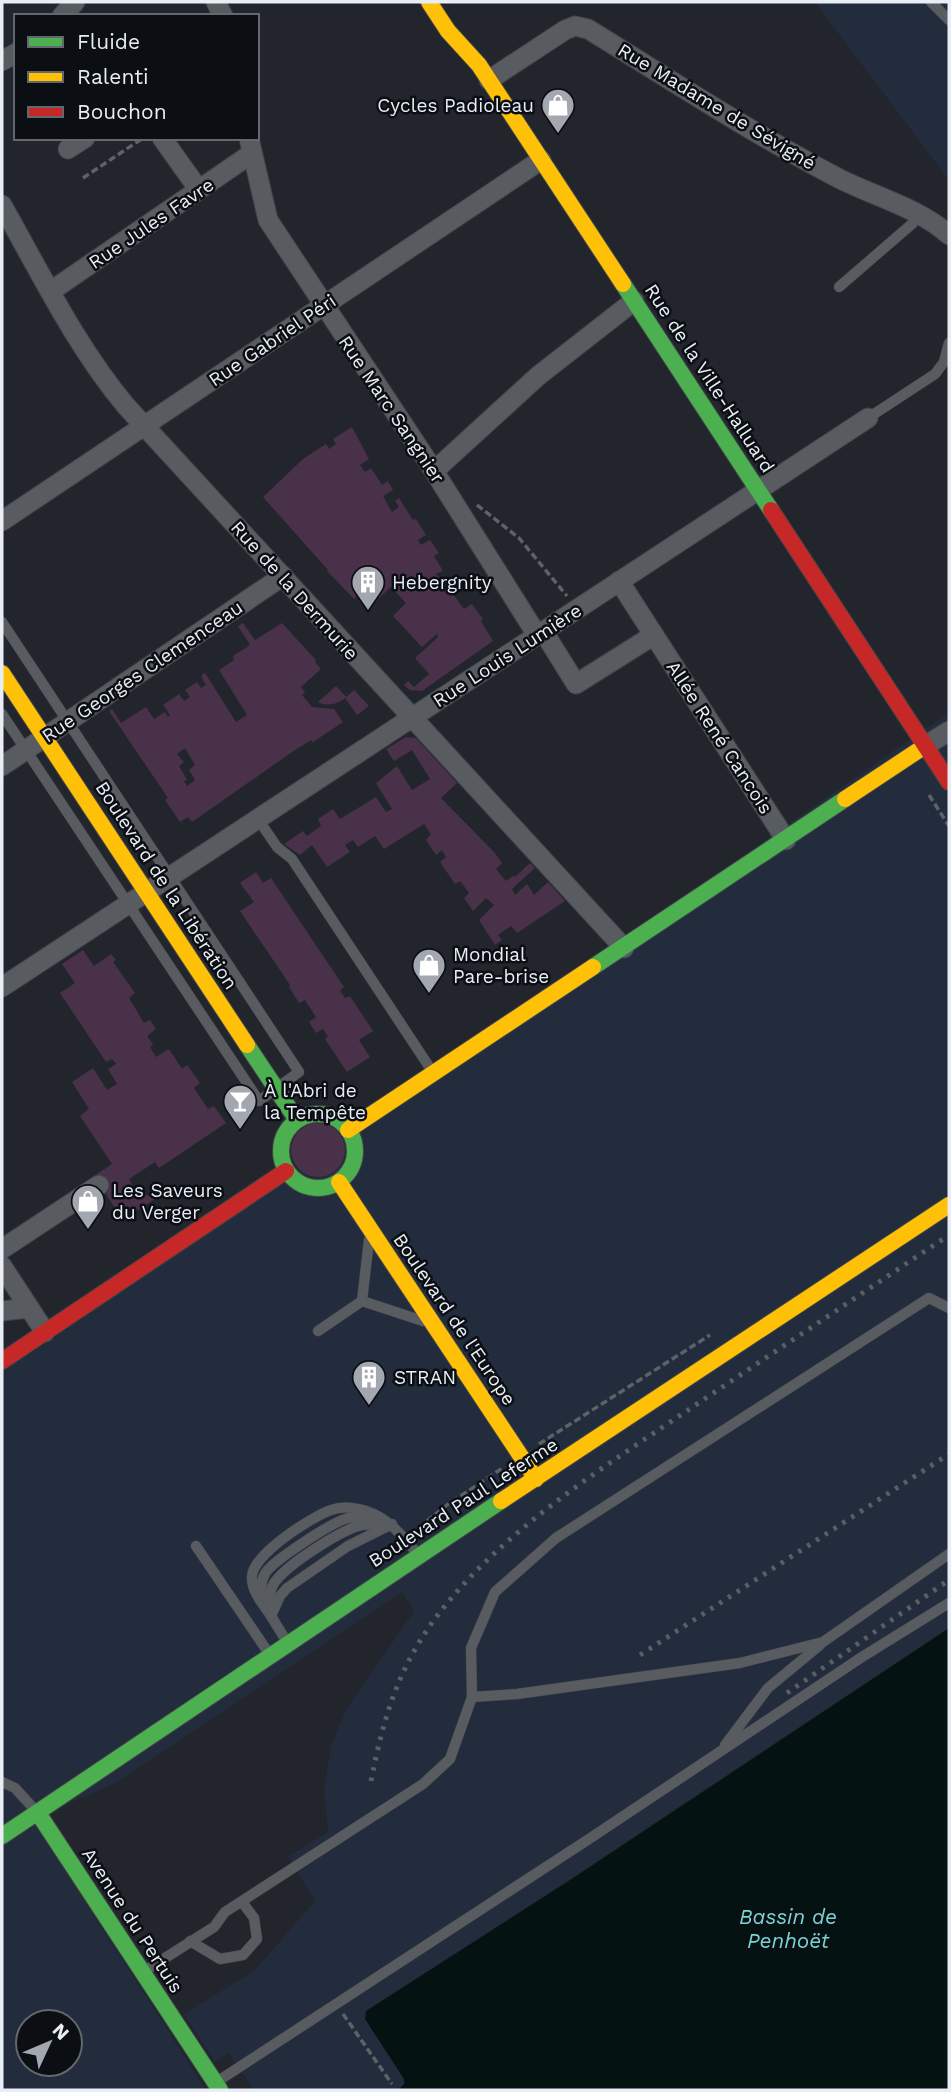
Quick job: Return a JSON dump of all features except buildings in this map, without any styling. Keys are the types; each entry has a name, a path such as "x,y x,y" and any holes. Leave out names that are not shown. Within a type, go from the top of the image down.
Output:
{"main road":[{"name":"Rue de la Ville-Halluard","path":"429,2 448,31 484,73 949,782"},
{"path":"447,6 484,73"},
{"name":"Boulevard de la Libération","path":"2,673 297,1120"},
{"path":"348,1130 925,746"},
{"path":"307,1115 330,1116 340,1121 348,1130 355,1152 348,1174 339,1182 320,1189 310,1188 301,1185 286,1171 281,1161 280,1149 288,1128 297,1120 307,1115"},
{"path":"2,1361 286,1171"},
{"name":"Boulevard de l'Europe","path":"339,1182 536,1479"},
{"name":"Boulevard Paul Leferme","path":"2,1836 949,1205"},
{"name":"Avenue du Pertuis","path":"38,1813 217,2086"}],"street":[{"name":"Rue Madame de Sévigné","path":"484,73 565,30 582,27 732,119 842,180 933,221 949,235"},
{"path":"163,140 199,190"},
{"name":"Rue Jules Favre","path":"51,291 199,190 250,146"},
{"name":"Rue Marc Sangnier","path":"250,146 268,220 576,684 654,635"},
{"name":"Rue Gabriel Péri","path":"2,521 541,160"},
{"name":"Rue de la Dermurie","path":"2,205 79,342 106,382 624,948"},
{"path":"434,471 538,376 634,301"},
{"name":"Rue Louis Lumière","path":"2,987 868,418"},
{"name":"Rue Georges Clemenceau","path":"2,766 283,576"},
{"name":"Allée René Cancois","path":"619,581 786,840"},
{"path":"925,746 949,731"},
{"path":"2,1249 99,1185"},
{"path":"2,1266 45,1332"},
{"path":"2,1311 29,1308"}],"lane":[{"path":"931,2 949,20"},
{"path":"839,287 913,223 916,214"},
{"path":"868,418 935,374 944,362 949,344"},
{"path":"2,622 299,1072 259,1101 2,714"},
{"path":"258,819 277,847 292,859 434,1073"},
{"path":"318,1331 362,1301 370,1229"},
{"path":"143,1972 214,1927 225,1912 424,1784 450,1759 472,1697 471,1648 495,1592 556,1538 929,1298 949,1308"},
{"path":"362,1301 434,1325"},
{"path":"288,1644 257,1596 251,1578 254,1567 280,1541 313,1518 342,1507 371,1513 392,1524 419,1556"},
{"path":"271,1616 280,1596 287,1588 348,1546 392,1524"},
{"path":"271,1616 271,1590 278,1577 293,1565 344,1532 362,1525 392,1524"},
{"path":"196,1546 270,1656"},
{"path":"719,1752 768,1688 823,1642 949,1554"},
{"path":"217,2086 862,1657 949,1603"},
{"path":"472,1697 517,1694 740,1663 823,1642"},
{"name":"Avenue du Pertuis","path":"2,1782 10,1784 38,1813"},
{"path":"190,1941 220,1959 243,1955 257,1939 254,1919 242,1902"}],"path":[{"path":"83,178 140,140"},
{"path":"477,504 519,538 578,608"},
{"path":"928,794 949,826"},
{"path":"337,2004 392,2084"}],"shaded area":[{"path":"815,2 949,2 949,180"},
{"path":"352,427 369,459 360,465 365,472 371,468 382,485 388,481 393,490 383,496 392,512 399,507 395,501 399,498 426,535 418,540 421,545 430,540 439,553 434,556 443,571 436,574 441,580 446,576 456,591 453,594 464,609 472,604 483,619 481,621 493,641 422,691 410,690 404,685 408,681 414,687 429,674 415,658 438,637 437,634 422,647 393,616 406,603 391,587 377,600 366,588 354,599 263,497 303,459 326,444 329,449 336,444 333,439"},
{"path":"243,623 255,640 282,623 321,669 301,687 305,692 302,695 312,707 334,709 343,722 313,742 311,740 295,750 192,822 188,817 180,822 165,800 168,798 109,711 112,709 121,723 146,707 154,719 165,712 168,717 170,715 163,705 179,694 184,701 190,697 185,690 197,682 201,688 206,685 201,676 205,673 236,722 247,715 219,670 234,660 233,656 250,645 238,626","holes":["185,748 195,765 189,770 195,780 187,786 184,781 187,780 179,766 184,762 177,754"]},
{"path":"336,686 346,697 354,690 369,706 357,715 345,698 332,704 318,702"},
{"path":"949,712 949,2090 254,2090 229,2053 215,2062 184,2014 254,1971 315,1901 288,1857 328,1832 324,1790 331,1746 346,1710 414,1611 402,1592 114,1784 32,1819 206,2090 2,2090 2,1371 48,1342"},
{"path":"406,737 416,738 457,783 441,798 495,853 502,863 496,869 506,881 515,877 530,863 535,868 512,889 515,895 527,884 534,895 548,882 565,901 517,933 511,926 498,935 502,940 495,945 479,920 494,905 486,898 473,911 464,898 469,893 460,881 455,884 440,862 446,857 442,850 436,855 426,840 431,834 424,824 384,849 375,836 358,847 353,840 345,845 350,852 327,867 312,845 300,855 284,844 303,831 307,836 321,826 318,819 333,809 340,819 376,797 386,812 392,809 376,783 397,766 412,790 430,779 412,750 394,761 386,749"},
{"path":"256,872 263,883 271,878 344,987 340,991 345,998 350,996 373,1031 359,1040 370,1057 347,1072 325,1039 328,1037 323,1029 316,1033 309,1022 316,1017 305,1000 299,1003 290,985 240,911 254,902 240,883"},
{"path":"83,950 94,966 111,954 116,960 113,962 135,993 129,998 144,1023 150,1020 156,1029 147,1036 153,1044 150,1047 156,1057 169,1049 182,1069 187,1065 200,1083 194,1088 208,1109 214,1106 226,1123 159,1168 155,1162 129,1179 135,1190 141,1186 147,1196 161,1188 164,1193 123,1220 94,1176 112,1164 80,1116 89,1109 72,1082 93,1068 107,1090 117,1084 108,1069 116,1064 112,1059 106,1062 60,993 75,983 62,964"},
{"path":"318,1123 337,1131 345,1150 337,1169 318,1177 299,1169 291,1150 299,1131"}],"water":[{"name":"Bassin de Penhoët","path":"949,1628 949,2090 398,2090 404,2084 404,2079 365,2019 366,2011 573,1878"}],"railway":[{"path":"371,1781 386,1717 410,1658 434,1620 489,1558 589,1477 949,1235"},
{"path":"640,1655 949,1454"},
{"path":"787,1693 949,1580"}],"traffic: fast":[{"path":"623,284 771,510"},
{"path":"593,967 845,799"},
{"path":"247,1045 297,1120"},
{"path":"318,1114 339,1120 349,1130 355,1151 349,1172 339,1182 318,1188 297,1182 287,1172 281,1151 287,1130 297,1120 318,1114"},
{"path":"2,1836 501,1501"},
{"path":"38,1813 220,2090"}],"traffic: slow":[{"path":"429,2 448,31 479,65 623,284"},
{"path":"2,673 247,1045"},
{"path":"845,799 925,746"},
{"path":"348,1130 593,967"},
{"path":"339,1182 536,1479"},
{"path":"501,1501 949,1205"}],"traffic: jam":[{"path":"771,510 949,782"},
{"path":"2,1361 286,1171"}],"place":[{"name":"Cycles Padioleau","path":"558,135"},
{"name":"Hebergnity","path":"368,612"},
{"name":"Mondial Pare-brise","path":"429,995"},
{"name":"À l'Abri de la Tempête","path":"240,1131"},
{"name":"Les Saveurs du Verger","path":"88,1231"},
{"name":"STRAN","path":"369,1407"}]}
